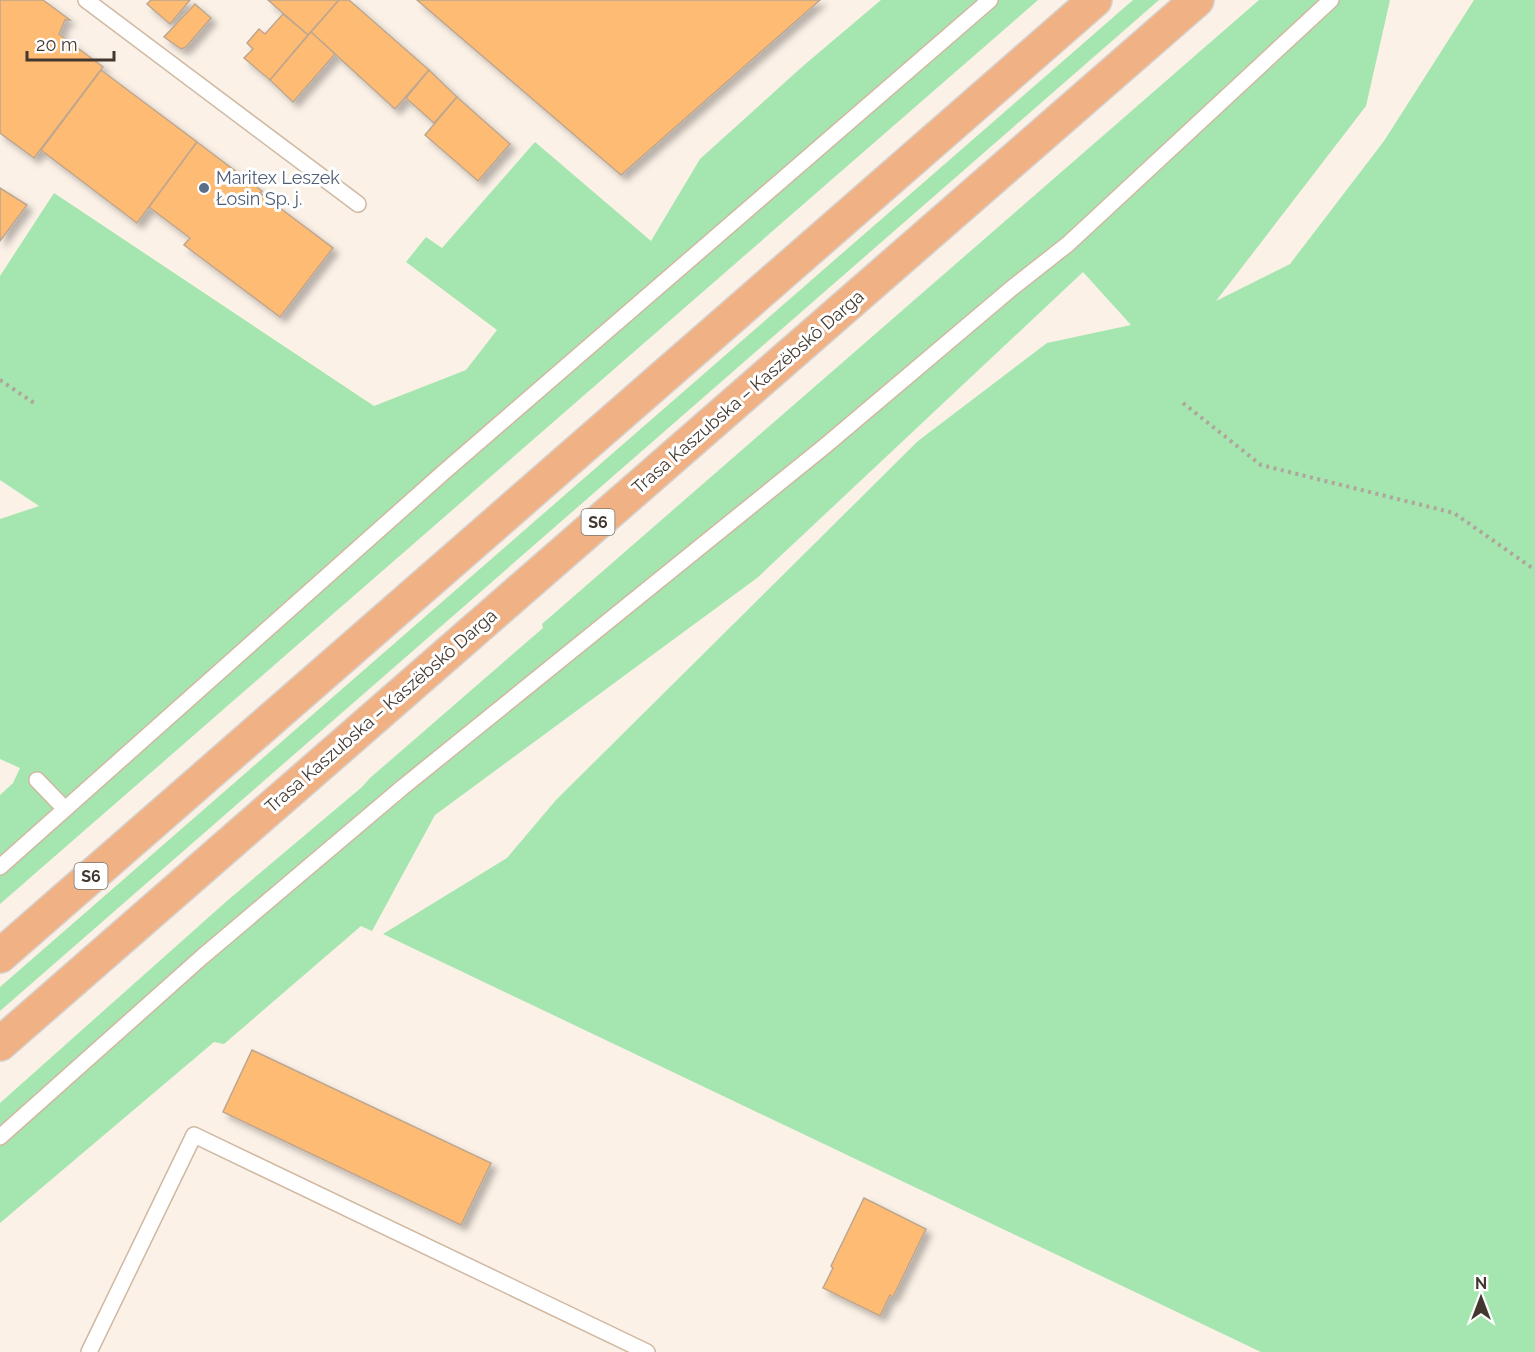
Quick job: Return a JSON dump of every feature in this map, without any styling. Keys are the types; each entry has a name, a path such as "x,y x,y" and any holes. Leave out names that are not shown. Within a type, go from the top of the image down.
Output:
{"highway":[{"name":"S6","path":"0,956 1095,0"},
{"name":"Trasa Kaszubska – Kaszëbskô Darga","path":"0,1044 1197,0"}],"lane":[{"path":"86,0 358,204"},
{"path":"0,867 444,472 990,0"},
{"path":"0,1137 202,957 403,787 807,460 1012,288 1068,244 1331,0"},
{"path":"37,780 65,809"},
{"path":"89,1352 194,1135 647,1352"}],"path":[{"path":"0,380 34,403"},
{"path":"1183,403 1261,465 1454,513 1535,570"}],"green space":[{"path":"881,0 1038,0 0,904 0,795 13,783 20,768 0,759 0,519 39,506 0,480 0,276 54,193 374,406 466,370 497,330 406,262 426,237 442,248 535,142 651,241 700,159 803,66"},
{"path":"1133,0 1159,0 0,1011 0,987"},
{"path":"1259,0 1390,0 1366,106 1216,301 1290,264 1384,141 1474,0 1535,0 1535,1352 1261,1352 383,934 507,858 556,800 918,441 1047,343 1131,325 1083,272 757,578 435,815 372,931 361,926 224,1044 214,1042 0,1223 0,1103 228,900 362,787 543,628 542,624"}],"building":[{"path":"0,0 43,0 70,20 65,20 59,34 103,67 34,158 0,133"},
{"path":"151,0 190,0 170,24 147,4"},
{"path":"268,0 339,0 308,35"},
{"path":"339,0 349,0 429,70 395,109 311,32"},
{"path":"417,0 820,0 621,175"},
{"path":"195,4 211,18 186,47 181,49 164,37"},
{"path":"283,14 308,35 270,80 244,58 253,49 247,43 259,29 265,34"},
{"path":"311,32 335,54 293,102 270,80"},
{"path":"101,70 197,142 137,223 41,150"},
{"path":"429,70 457,97 434,123 406,98"},
{"path":"457,97 510,144 478,181 425,135"},
{"path":"197,142 333,248 280,317 184,245 190,238 149,207"},
{"path":"0,188 27,205 0,241"},
{"path":"252,1050 491,1163 461,1225 223,1112"},
{"path":"864,1198 926,1229 893,1297 890,1295 880,1316 823,1288 833,1268 831,1266"}],"place":[{"name":"Maritex Leszek Łosin Sp. j.","path":"204,188"}]}
